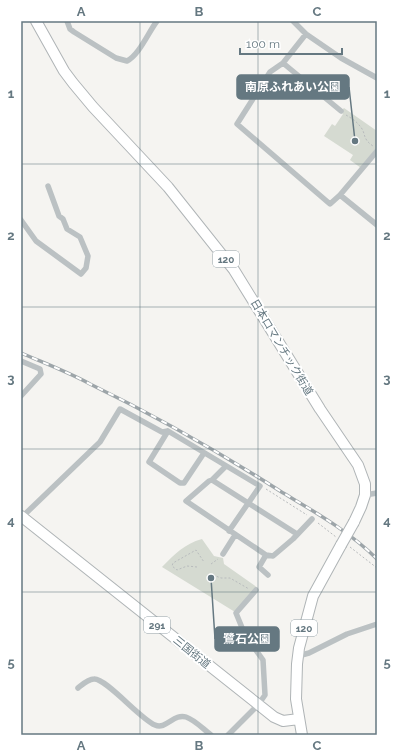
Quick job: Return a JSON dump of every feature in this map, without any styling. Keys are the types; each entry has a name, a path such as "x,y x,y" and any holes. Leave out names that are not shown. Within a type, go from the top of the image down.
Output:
{"highway":[{"name":"日本ロマンチック街道","path":"36,21 64,71 73,83 93,107 168,187 234,270 320,409 358,465 365,484 365,495 361,507 313,596 306,618 298,656 296,699 299,719"},
{"name":"三国街道","path":"22,516 258,705 283,721 299,719"},
{"name":"120","path":"299,719 302,735"}],"street":[{"path":"67,21 70,28 74,32 116,58 127,61 133,58 139,50 157,21"},
{"path":"293,21 306,34 341,58 377,78"},
{"path":"306,34 283,63 270,72 237,124 330,204 340,196 377,150"},
{"path":"283,63 341,111"},
{"path":"21,220 36,241 81,274 86,268 88,256 80,237 67,229 63,220 59,216 48,186"},
{"path":"340,196 377,226"},
{"path":"21,361 40,369 41,374 21,396"},
{"path":"22,516 100,442 120,409 162,432 168,431 260,486 229,531"},
{"path":"168,431 149,462 180,483 184,483 204,452"},
{"path":"226,466 212,480 186,501 266,555 273,556 312,519"},
{"path":"212,480 297,534"},
{"path":"365,495 377,493"},
{"path":"223,554 235,535"},
{"path":"266,555 259,567 268,575"},
{"path":"228,735 258,705 265,694 263,660 246,635 236,613 255,591"},
{"path":"298,656 309,653 347,634 376,625"},
{"path":"78,688 87,681 94,679 100,680 155,726 162,726 176,717 182,716 192,721 211,735"}],"path":[{"path":"341,111 360,125 366,141 377,150"},
{"path":"260,486 312,519 377,568"},
{"path":"197,567 187,566 177,570 172,566 173,563 196,550 204,562"},
{"path":"211,564 223,554"},
{"path":"214,575 221,578 230,578 255,591"}],"shaded area":[{"path":"344,108 377,131 377,147 361,168 350,160 353,155 324,136 332,124 335,126 343,114 340,112"},
{"path":"202,539 214,556 223,558 224,564 258,588 235,612 162,567 185,547"}],"railway":[{"path":"21,353 115,396 210,448 330,522 355,539 377,559"}],"place":[{"name":"南原ふれあい公園","path":"355,141"},
{"name":"鷺石公園","path":"211,578"}]}
